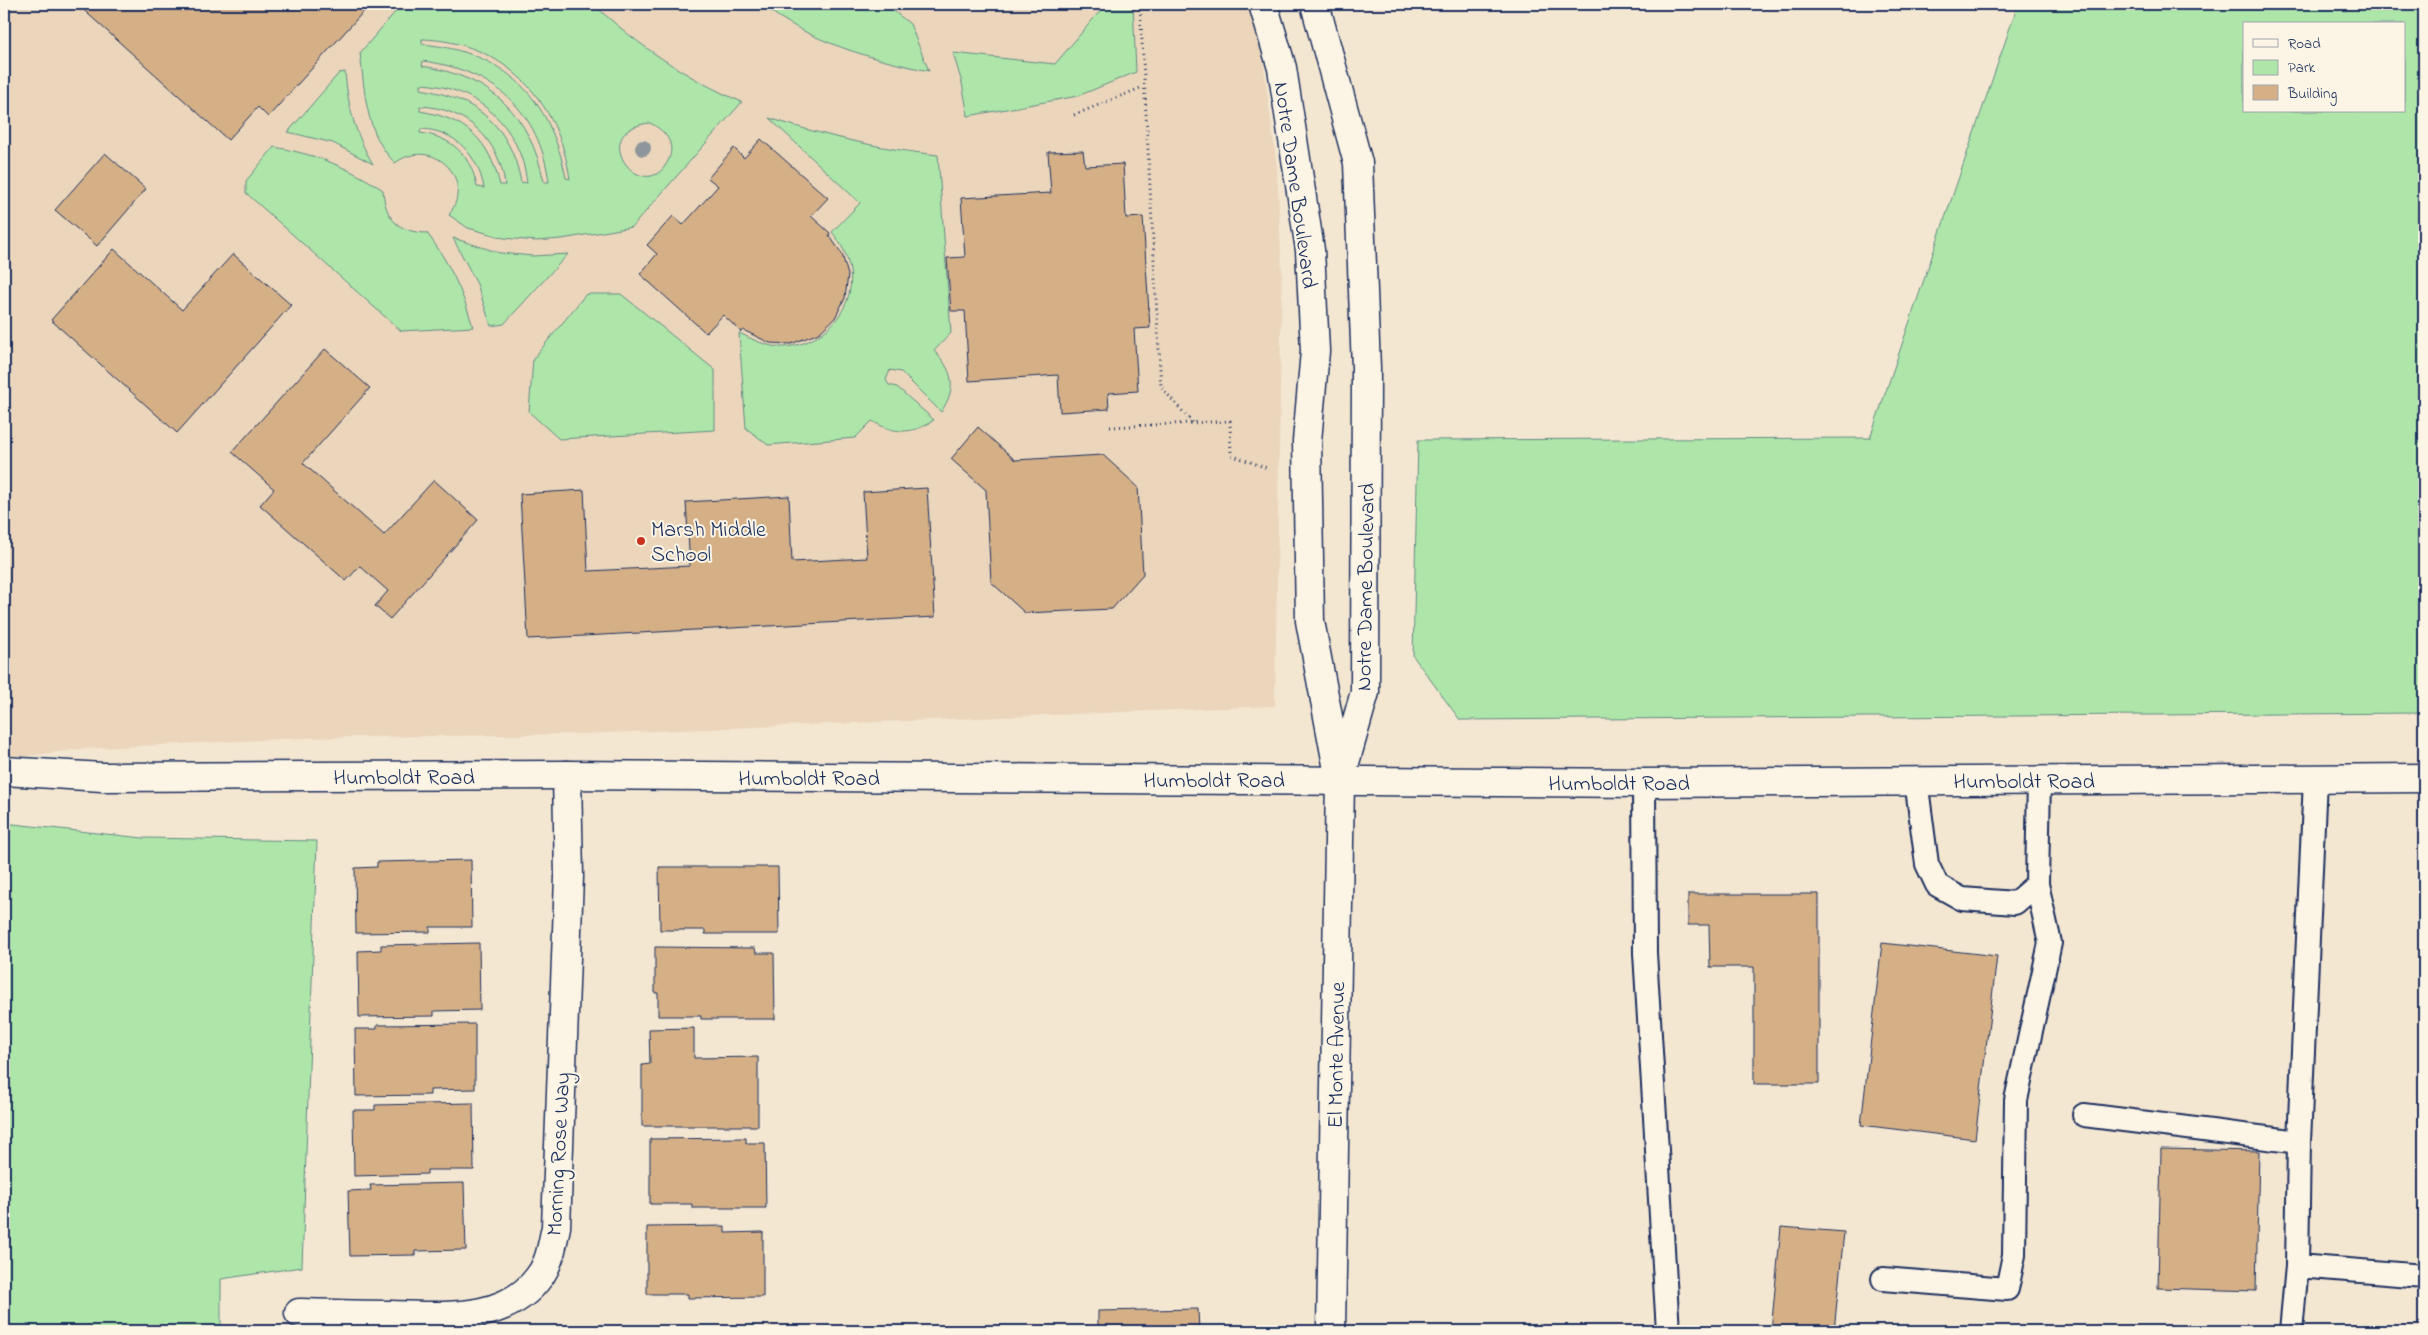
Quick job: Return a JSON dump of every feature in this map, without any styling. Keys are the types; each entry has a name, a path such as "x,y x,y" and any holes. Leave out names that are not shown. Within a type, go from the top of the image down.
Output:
{"street":[{"name":"Notre Dame Boulevard","path":"1263,4 1282,68 1310,250 1315,351 1307,441 1310,621 1340,780"},
{"name":"Notre Dame Boulevard","path":"1315,4 1358,163 1365,349 1365,692 1340,780"},
{"name":"Humboldt Road","path":"4,771 102,777 567,775 1644,783 2424,778"},
{"name":"Morning Rose Way","path":"299,1313 458,1317 496,1309 521,1296 539,1278 549,1260 557,1218 569,877 567,775"},
{"name":"El Monte Avenue","path":"1331,1331 1340,780"}],"lane":[{"path":"2291,1331 2297,1266 2299,1142 2315,779"},
{"path":"1916,780 1927,864 1937,885 1962,899 2015,903 2037,884"},
{"path":"1883,1279 2007,1289 2014,1255 2016,1100 2050,943 2037,884 2039,780"},
{"path":"1644,783 1645,953 1668,1331"},
{"path":"2084,1114 2299,1142"},
{"path":"2297,1266 2424,1276"}],"path":[{"path":"1140,4 1143,87 1161,387 1193,423"},
{"path":"1074,115 1143,87"},
{"path":"1110,427 1230,422 1231,455 1267,468"}],"shaded area":[{"name":"Marsh Middle School","path":"4,4 1258,4 1277,167 1282,271 1275,706 582,734 301,738 81,749 4,759"}],"green space":[{"path":"402,4 593,4 645,47 681,71 742,102 632,227 562,239 536,241 504,238 468,228 449,215 456,201 457,187 454,175 446,165 435,158 423,154 409,156 395,163 385,151 372,125 368,111 360,53","holes":["422,39 451,42 478,51 502,64 523,80 540,101 554,124 564,151 570,179 566,178 559,149 549,124 536,102 520,84 500,69 478,57 452,49 422,44","423,61 448,66 471,74 509,98 524,115 535,134 544,157 549,182 544,182 538,158 518,118 488,90 469,79 447,71 422,66","421,84 442,87 461,93 478,102 493,114 506,128 516,144 523,163 527,183 521,182 516,162 508,144 488,118 474,108 441,93 421,89","420,106 437,108 466,120 478,129 496,154 502,169 505,185 500,185 489,155 482,143 473,134 450,119 420,111","650,123 662,131 669,141 671,146 669,159 665,166 654,175 643,176 632,170 624,161 620,149 622,138 631,128","421,129 433,130 444,134 463,146 476,165 484,188 477,187 465,157 451,143 420,133"]},
{"path":"761,4 885,4 910,24 929,71 863,55 820,39 799,29"},
{"path":"1106,4 1133,4 1136,72 1078,96 968,116 962,83 953,53 1055,64"},
{"path":"2018,4 2424,4 2424,713 1460,720 1413,656 1418,440 1870,438"},
{"path":"345,72 353,120 361,142 373,164 333,143 288,132 339,73"},
{"path":"769,118 853,141 938,155 951,333 934,351 946,366 951,380 951,387 941,412 901,372 890,370 886,380 889,385 897,387 934,420 926,425 903,431 888,428 872,421 855,438 768,445 746,428 739,333 776,347 798,345 825,331 836,320 844,307 849,293 851,278 845,254 832,232 860,203"},
{"path":"274,147 303,153 331,162 383,190 387,209 395,222 408,230 427,233 435,244 465,302 473,327 401,331 246,193 246,181"},
{"path":"453,238 500,253 533,256 568,254 504,324 491,326 477,284"},
{"path":"586,294 621,294 715,370 715,430 559,439 529,412 533,359"},
{"path":"4,823 143,838 317,841 302,1267 221,1279 221,1331 4,1331"}],"building":[{"path":"77,4 356,4 364,11 268,117 258,107 228,140"},
{"path":"761,139 828,198 811,216 830,233 829,235 842,254 848,275 845,298 835,318 819,333 791,344 770,343 743,330 741,332 723,315 706,333 640,274 657,254 647,245 673,216 683,225 718,186 708,178 734,148 744,158"},
{"path":"1083,151 1085,166 1123,164 1126,218 1143,217 1150,328 1134,329 1138,391 1108,393 1109,409 1060,412 1058,375 969,381 965,311 951,311 947,258 965,257 961,198 1051,193 1048,152"},
{"path":"105,153 146,189 97,246 55,210"},
{"path":"114,249 182,310 233,254 291,305 177,433 51,320"},
{"path":"325,349 370,388 303,463 384,535 434,480 478,520 390,619 375,606 388,591 360,566 346,581 260,505 274,489 232,452"},
{"path":"978,427 1015,460 1103,455 1138,487 1143,574 1112,609 1025,613 991,582 986,490 951,459"},
{"path":"927,488 935,617 528,639 520,494 584,490 588,571 690,566 686,502 789,496 792,562 867,558 863,492"},
{"path":"471,860 472,927 430,927 430,932 356,933 355,868 377,867 377,862"},
{"path":"659,867 778,867 779,934 705,934 705,930 660,930"},
{"path":"1688,894 1819,894 1819,1084 1754,1084 1754,967 1710,967 1709,925 1688,925"},
{"path":"479,943 480,1010 434,1011 434,1016 359,1017 358,951 381,950 381,945"},
{"path":"1882,943 1997,956 1975,1139 1861,1125"},
{"path":"655,947 755,948 756,953 774,953 775,1019 701,1019 701,1016 658,1016 658,993 655,993"},
{"path":"475,1024 475,1089 430,1090 430,1095 356,1096 355,1029 377,1029 377,1025"},
{"path":"694,1028 694,1058 758,1057 758,1126 642,1126 642,1065 650,1064 649,1029"},
{"path":"473,1103 474,1170 427,1170 427,1174 354,1176 353,1110 375,1110 375,1105"},
{"path":"746,1138 746,1143 765,1143 766,1208 692,1208 692,1204 650,1204 650,1139"},
{"path":"2161,1149 2259,1151 2256,1291 2158,1288"},
{"path":"464,1183 466,1250 415,1251 415,1255 350,1256 348,1191 371,1190 370,1185"},
{"path":"725,1226 725,1233 763,1232 763,1297 688,1298 688,1294 647,1294 647,1227"},
{"path":"1781,1227 1844,1232 1834,1331 1771,1331"},
{"path":"1198,1309 1199,1331 1098,1331 1098,1311"}],"place":[{"name":"Marsh Middle School","path":"641,541"}]}
